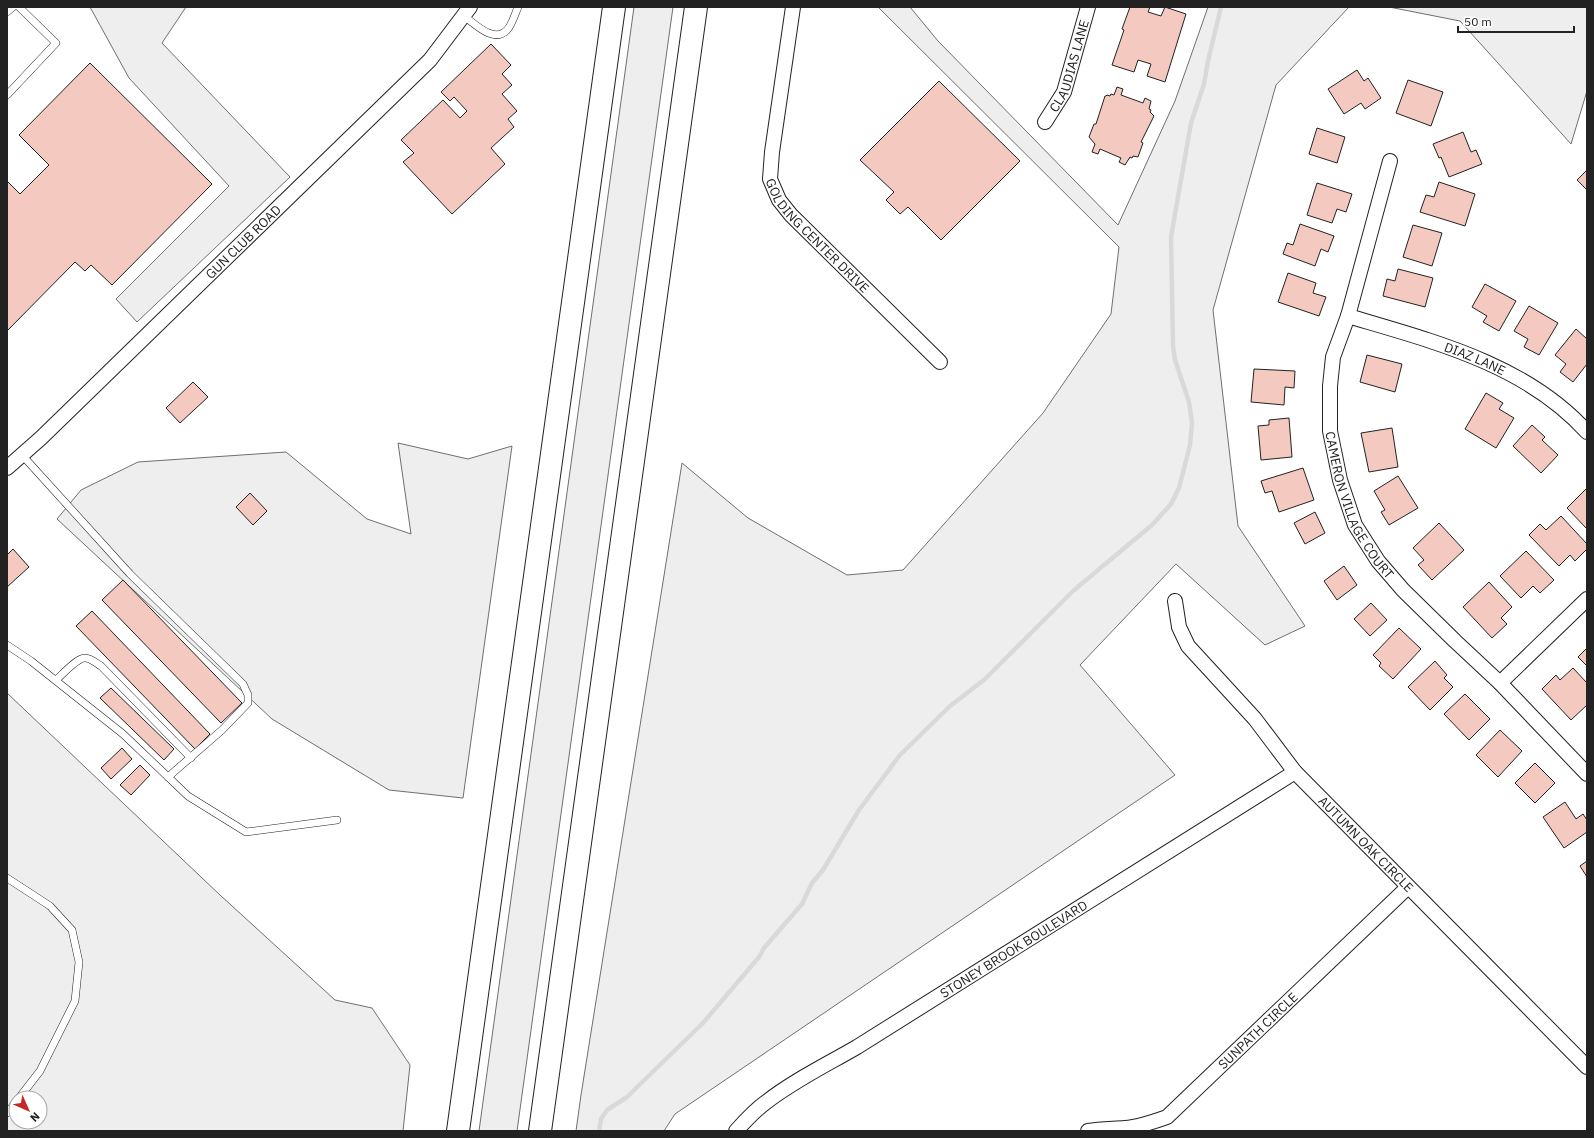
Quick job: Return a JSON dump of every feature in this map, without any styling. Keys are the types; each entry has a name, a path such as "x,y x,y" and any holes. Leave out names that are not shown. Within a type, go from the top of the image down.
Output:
{"highway":[{"path":"458,1131 614,7"},
{"path":"540,1131 696,7"}],"street":[{"name":"GOLDING CENTER DRIVE","path":"793,7 772,152 770,179 779,200 792,215 940,362"},
{"name":"CLAUDIAS LANE","path":"1045,122 1064,92 1088,7"},
{"name":"GUN CLUB ROAD","path":"7,468 41,438 430,60 467,11"},
{"name":"CAMERON VILLAGE COURT","path":"1390,161 1348,316 1333,357 1330,386 1330,431 1340,480 1355,524 1378,561 1403,590 1455,641 1500,682 1587,774"},
{"name":"DIAZ LANE","path":"1348,316 1457,350 1502,370 1548,396 1587,432"},
{"path":"1500,682 1587,599"},
{"name":"AUTUMN OAK CIRCLE","path":"1175,601 1179,627 1188,646 1255,719 1295,772 1587,1067"},
{"name":"STONEY BROOK BOULEVARD","path":"736,1131 765,1103 802,1079 863,1043 1295,772"},
{"name":"SUNPATH CIRCLE","path":"1088,1131 1126,1128 1151,1123 1167,1117 1408,887"}],"lane":[{"path":"7,12 13,7"},
{"path":"7,95 56,43 19,7"},
{"path":"467,11 489,34 500,34 508,30 518,7"},
{"path":"22,455 130,574 243,684 248,695 248,703 222,730 168,777"},
{"path":"7,645 56,680 123,734 188,796 246,832 337,820"},
{"path":"56,680 78,660 84,658 102,666 191,758"},
{"path":"7,878 50,906 72,930 79,962 75,1001 40,1071 25,1090"}],"shaded area":[{"path":"90,7 186,7 162,43 290,177 137,322 116,299 229,186 129,78"},
{"path":"634,7 673,7 517,1131 479,1131"},
{"path":"878,7 910,7 938,41 1118,225 1175,101 1208,7 1349,7 1276,85 1213,310 1238,526 1305,626 1265,645 1176,564 1080,665 1175,775 675,1114 664,1131 576,1131 682,463 748,518 847,575 903,570 1043,413 1111,314 1119,247"},
{"path":"1389,7 1587,7 1587,91 1571,144 1460,21"},
{"path":"398,443 468,459 512,446 463,798 389,790 272,719 57,519 81,490 138,462 286,452 367,519 411,534"},
{"path":"7,693 220,895 335,1000 372,1008 410,1065 403,1131 7,1131"}],"building":[{"path":"1130,7 1150,7 1148,12 1161,16 1165,7 1186,14 1165,82 1147,76 1151,64 1138,60 1134,72 1112,65"},
{"path":"491,44 511,65 502,74 512,85 502,94 517,111 508,119 514,127 491,148 505,164 452,214 403,162 414,153 401,140 443,100 460,118 467,111 454,97 450,101 441,92"},
{"path":"90,63 212,184 112,285 91,265 85,271 75,262 7,331 7,181 20,194 49,165 19,135"},
{"path":"1357,70 1364,81 1368,78 1381,98 1365,109 1361,103 1344,114 1328,89"},
{"path":"1408,80 1443,92 1431,126 1396,113"},
{"path":"939,81 1020,161 941,240 908,207 900,214 886,200 894,192 860,160"},
{"path":"1117,87 1123,89 1121,95 1143,103 1145,98 1151,101 1149,109 1154,116 1141,142 1143,143 1138,157 1130,157 1125,165 1119,162 1121,158 1100,149 1098,154 1092,152 1095,144 1089,137 1094,124 1096,124 1105,96 1110,96 1111,94 1114,95"},
{"path":"1317,128 1345,137 1337,163 1309,154"},
{"path":"1463,132 1471,152 1476,150 1482,164 1449,177 1441,157 1439,158 1433,144"},
{"path":"1587,170 1587,190 1577,180"},
{"path":"1439,182 1475,194 1465,226 1420,212 1426,195 1434,197"},
{"path":"1317,183 1352,194 1346,212 1337,209 1332,223 1307,215"},
{"path":"1300,224 1334,236 1328,252 1321,249 1315,266 1283,254 1287,243 1293,245"},
{"path":"1413,225 1442,233 1432,266 1403,257"},
{"path":"1398,269 1433,278 1425,307 1383,296 1387,279 1395,281"},
{"path":"1288,273 1316,283 1313,293 1326,297 1319,316 1278,302"},
{"path":"1485,284 1516,301 1499,331 1483,322 1487,316 1472,307"},
{"path":"1529,306 1558,323 1539,355 1524,347 1528,339 1514,331"},
{"path":"1576,329 1587,339 1587,364 1573,382 1560,372 1566,364 1555,355"},
{"path":"1367,355 1402,364 1395,392 1360,382"},
{"path":"1254,369 1295,371 1294,388 1285,387 1284,405 1251,402"},
{"path":"193,382 208,397 180,423 166,408"},
{"path":"1486,393 1503,403 1499,409 1514,418 1496,448 1465,429"},
{"path":"1289,418 1292,457 1261,460 1258,426 1269,425 1269,420"},
{"path":"1532,425 1545,437 1542,440 1558,455 1541,473 1513,446"},
{"path":"1392,428 1398,467 1369,472 1361,433"},
{"path":"1303,468 1314,500 1279,512 1272,491 1265,493 1261,481"},
{"path":"1398,476 1418,508 1389,525 1381,512 1385,510 1374,491"},
{"path":"1587,488 1587,529 1567,508"},
{"path":"250,493 267,511 253,525 236,507"},
{"path":"1315,512 1325,533 1305,544 1294,523"},
{"path":"1561,516 1587,544 1587,549 1575,561 1570,555 1559,566 1529,535 1540,524 1546,530"},
{"path":"1439,523 1464,550 1432,580 1418,565 1424,560 1413,548"},
{"path":"13,549 29,567 7,587 7,555"},
{"path":"1526,551 1554,580 1540,593 1533,586 1521,598 1500,576"},
{"path":"1344,566 1357,585 1337,600 1324,581"},
{"path":"123,580 242,703 221,723 102,600"},
{"path":"1489,582 1512,607 1501,618 1507,624 1492,638 1463,607"},
{"path":"1371,603 1387,620 1370,636 1354,619"},
{"path":"92,611 210,734 195,749 76,626"},
{"path":"1399,628 1421,649 1393,679 1379,666 1381,663 1373,655"},
{"path":"1587,648 1587,666 1578,657"},
{"path":"1435,661 1447,675 1444,678 1453,687 1430,710 1408,687"},
{"path":"1573,668 1587,683 1587,705 1571,720 1542,689 1556,675 1560,680"},
{"path":"111,688 174,749 164,760 100,698"},
{"path":"1465,694 1490,719 1469,740 1444,714"},
{"path":"1500,730 1522,751 1498,777 1476,755"},
{"path":"122,748 132,759 111,779 101,768"},
{"path":"1535,763 1555,783 1535,803 1515,783"},
{"path":"140,765 150,775 131,795 120,785"},
{"path":"1565,802 1576,819 1583,814 1587,820 1587,832 1564,848 1543,817"},
{"path":"1587,861 1587,877 1580,866"}],"waterway":[{"path":"599,1131 601,1119 607,1110 627,1097 703,1023 802,904 812,883 823,870 859,810 900,755 949,707 985,679 1073,591 1152,525 1171,504 1179,488 1190,445 1192,423 1189,402 1175,360 1173,346 1171,237 1191,123 1204,84 1221,7"}]}
